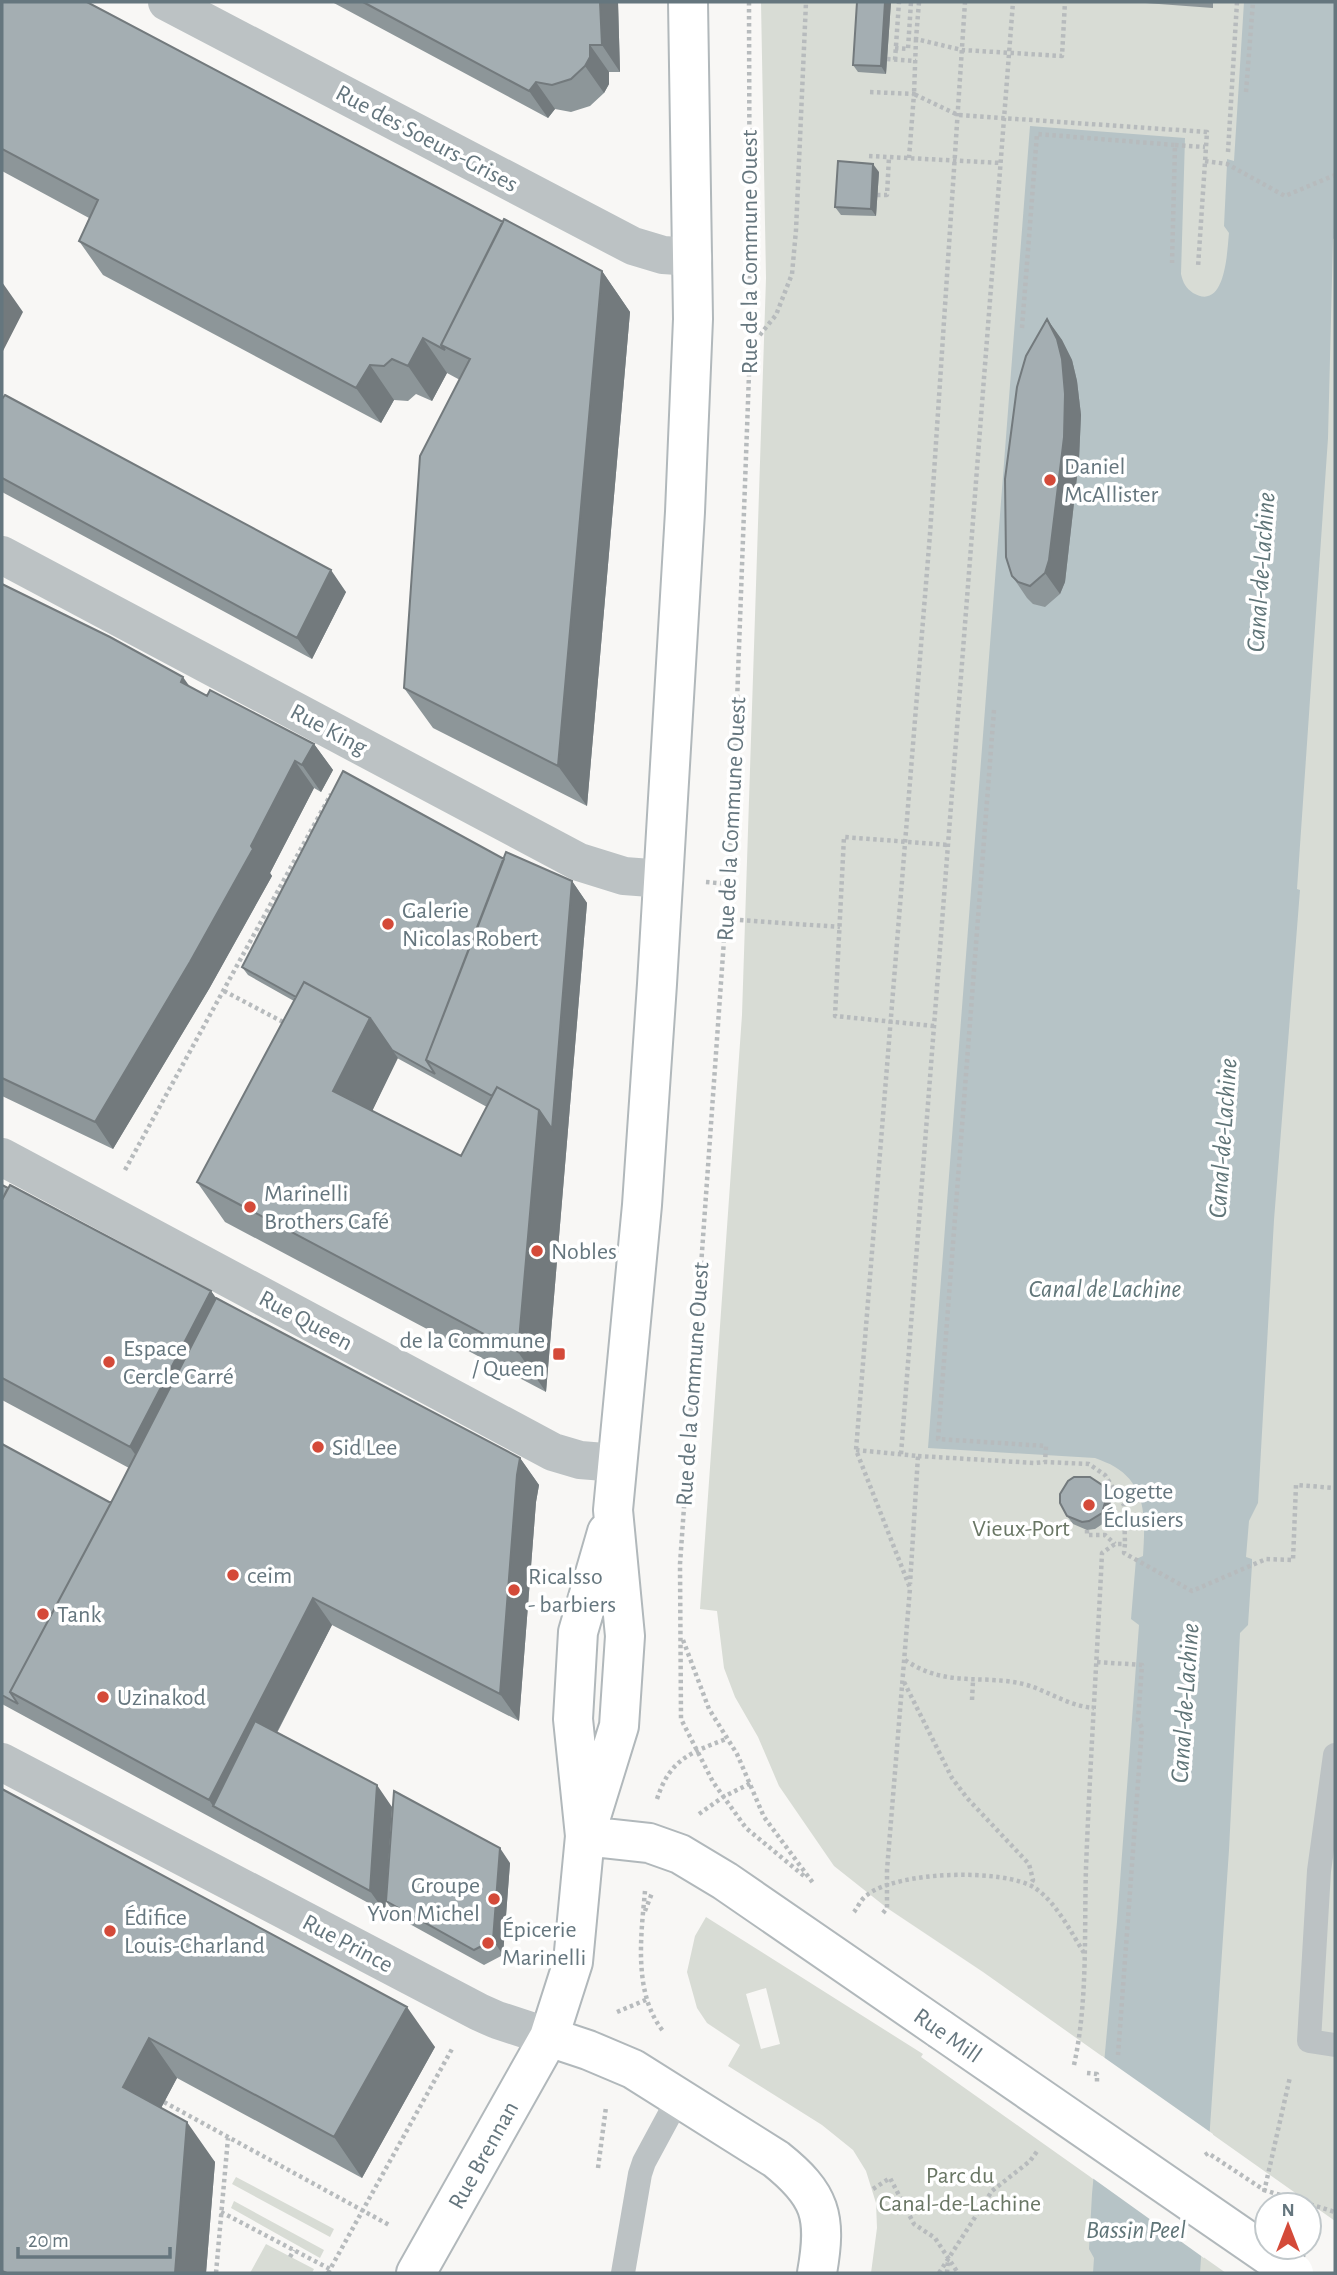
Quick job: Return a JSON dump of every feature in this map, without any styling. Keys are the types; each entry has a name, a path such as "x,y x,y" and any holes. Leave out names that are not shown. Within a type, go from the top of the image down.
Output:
{"street":[{"name":"Rue des Soeurs-Grises","path":"167,2 633,246 663,255 693,257"},
{"path":"688,2 693,319 664,879 642,1205 613,1510 625,1636 619,1726 585,1836 573,1962 549,2037 633,2069 776,2159 809,2189 815,2202 821,2226 817,2273"},
{"name":"Rue King","path":"2,555 579,862 624,876 664,879"},
{"name":"Rue Queen","path":"2,1157 554,1452 580,1460 617,1464"},
{"name":"Rue Prince","path":"2,1762 480,2012 549,2037"},
{"name":"Rue Mill","path":"585,1836 649,1843 680,1854 725,1881 1294,2273"},
{"name":"Rue Brennan","path":"416,2273 549,2037"}],"lane":[{"path":"1335,1755 1319,1871 1309,2041 1335,2045"},
{"path":"623,2273 640,2174 678,2099"}],"path":[{"name":"Rue de la Commune Ouest","path":"681,1634 709,1709 746,1772 764,1817 813,1884 746,1828 713,1782 681,1720 680,1564 682,1526 733,812 750,347 749,2"},
{"path":"750,347 776,315 792,274 806,2"},
{"path":"895,60 899,2"},
{"path":"895,48 908,49 911,2"},
{"path":"909,158 919,2"},
{"path":"910,1588 856,1450 930,534 965,2"},
{"path":"901,1454 1013,2"},
{"path":"916,39 961,50 1062,56 1065,2"},
{"path":"1228,152 1237,2"},
{"path":"1246,92 1253,2"},
{"path":"887,59 916,61"},
{"path":"870,92 914,94 958,115 1207,132 1198,267"},
{"path":"1022,328 1037,134 1206,147"},
{"path":"1172,263 1175,145"},
{"path":"869,156 1001,163"},
{"path":"877,195 887,195 889,157"},
{"path":"1205,161 1227,164 1285,196 1335,175"},
{"path":"994,710 938,1439 1046,1446 1045,1462"},
{"path":"123,1174 332,794"},
{"path":"934,1026 835,1016 844,837 948,845"},
{"path":"726,919 840,927"},
{"path":"224,991 296,1029"},
{"path":"856,1450 1035,1464 1089,1464 1105,1475 1124,1505 1124,1553 1192,1591 1266,1559 1293,1560 1296,1485 1335,1488"},
{"path":"883,1913 887,1908 918,1456"},
{"path":"1087,1530 1087,1535 1105,1535 1115,1544"},
{"path":"854,1912 868,1894 907,1880 947,1874 1008,1879 1038,1890 1085,1954 1102,1553 1115,1544 1125,1544"},
{"path":"905,1660 934,1674 973,1681 1026,1685 1073,1704 1094,1708"},
{"path":"1097,1662 1142,1665 1138,1720 1142,1728 1118,2055"},
{"path":"904,1681 952,1778 972,1804 1029,1864 1033,1880 1030,1885"},
{"path":"972,1700 973,1681"},
{"path":"696,1751 726,1739"},
{"path":"642,1918 640,1944 643,1980 654,2016 664,2033"},
{"path":"221,2212 329,2271 456,2042"},
{"path":"1264,2190 1290,2077"},
{"path":"164,2102 390,2226"},
{"path":"216,2273 228,2138"},
{"path":"1208,2153 1264,2190 1335,2212"},
{"path":"939,2273 992,2191 1010,2175"},
{"path":"873,2189 890,2178 914,2224 935,2238 958,2273"},
{"path":"290,2257 294,2250"},
{"path":"947,2273 948,2259"}],"green space":[{"name":"Vieux-Port","path":"761,2 1335,2 1335,2221 1323,2213 1323,2191 1293,2191 983,1972 887,1908 834,1866 779,1786 758,1737 735,1697 724,1668 717,1611 700,1609 742,1015 766,278"},
{"name":"Parc du Canal-de-Lachine","path":"706,1917 923,2054 921,2057 1226,2273 871,2273 877,2228 876,2203 866,2171 853,2150 822,2125 728,2066 740,2045 707,2023 697,2008 687,1972 695,1936","holes":["766,1988 780,2044 761,2049 746,1994"]},
{"path":"236,2177 334,2229 330,2237 232,2184"},
{"path":"234,2201 324,2250 320,2258 231,2208"},
{"path":"266,2244 314,2269 312,2273 250,2273"}],"water":[{"name":"Canal de Lachine","path":"1244,2 1335,2 1335,238 1328,438 1297,889 1300,890 1274,1220 1258,1503 1249,1521 1246,1557 1252,1559 1248,1625 1240,1633 1229,1850 1200,2273 1093,2273 1094,2258 1089,2249 1092,2194 1117,1922 1139,1625 1131,1619 1136,1559 1143,1556 1142,1506 1134,1485 1126,1475 1095,1458 928,1448 1030,126 1185,138 1181,274 1185,285 1193,293 1204,297 1212,294 1223,277 1227,253 1229,233 1224,226 1227,159 1234,161"}],"pier":[{"path":"1102,2056 1213,2134 1204,2258 1091,2177"},
{"path":"1335,2233 1335,2273 1326,2273 1332,2235"}],"building":[{"path":"2,2 87,2 503,222 441,345 445,350 423,338 408,366 392,359 384,366 370,365 356,388 79,241 98,200 2,149"},
{"path":"363,2 600,2 602,45 590,45 590,57 585,66 571,79 552,85 536,82 529,91"},
{"path":"857,2 885,2 881,66 853,65"},
{"path":"838,161 873,164 871,209 835,207"},
{"path":"504,219 602,271 558,766 404,688 420,456 470,359 441,345"},
{"name":"Daniel McAllister","path":"1047,319 1057,339 1062,359 1065,394 1064,437 1049,560 1045,573 1030,586 1018,582 1012,576 1006,557 1005,479 1017,387 1026,356"},
{"path":"5,395 331,570 297,638 2,478 2,399"},
{"path":"2,584 110,637 183,677 181,682 207,696 210,690 314,744 302,765 295,761 251,846 253,849 95,1122 2,1078"},
{"name":"Galerie Nicolas Robert","path":"343,771 504,859 426,1060 435,1074 392,1050 370,1018 304,982 296,997 242,967"},
{"path":"506,852 572,881 552,1129 539,1110 497,1087 492,1096 426,1060"},
{"path":"304,982 370,1018 333,1091 461,1156 497,1087 539,1110 518,1352 197,1182"},
{"path":"2,1185 8,1188 2,1200"},
{"name":"Espace Cercle Carré","path":"10,1185 211,1291 130,1447 2,1378 2,1200"},
{"name":"ceim","path":"216,1298 520,1458 500,1694 313,1598 209,1800 10,1692"},
{"name":"Tank","path":"2,1444 111,1503 10,1692 18,1704 2,1695"},
{"name":"Logette Éclusiers","path":"1074,1477 1090,1477 1102,1485 1106,1499 1102,1513 1089,1521 1082,1522 1067,1516 1060,1503 1060,1494"},
{"path":"255,1721 377,1785 370,1891 213,1806"},
{"name":"Édifice Louis-Charland","path":"2,1789 407,2007 334,2137 149,2038 123,2087 187,2122 175,2273 2,2271"},
{"path":"394,1791 500,1848 493,1940 474,1950 386,1901"}],"place":[{"name":"Daniel McAllister","path":"1050,480"},
{"name":"Galerie Nicolas Robert","path":"388,924"},
{"name":"Marinelli Brothers Café","path":"250,1207"},
{"name":"Nobles","path":"537,1251"},
{"name":"de la Commune / Queen","path":"559,1354"},
{"name":"Espace Cercle Carré","path":"109,1362"},
{"name":"Sid Lee","path":"318,1447"},
{"name":"Logette Éclusiers","path":"1089,1505"},
{"name":"ceim","path":"233,1575"},
{"name":"Ricalsso - barbiers","path":"514,1590"},
{"name":"Tank","path":"43,1614"},
{"name":"Uzinakod","path":"103,1697"},
{"name":"Groupe Yvon Michel","path":"494,1899"},
{"name":"Édifice Louis-Charland","path":"110,1931"},
{"name":"Épicerie Marinelli","path":"488,1943"}],"water label":[{"name":"Canal-de-Lachine","path":"1260,572"},
{"name":"Canal-de-Lachine","path":"1222,1138"},
{"name":"Canal-de-Lachine","path":"1184,1703"},
{"name":"Bassin Peel","path":"1136,2229"}]}
